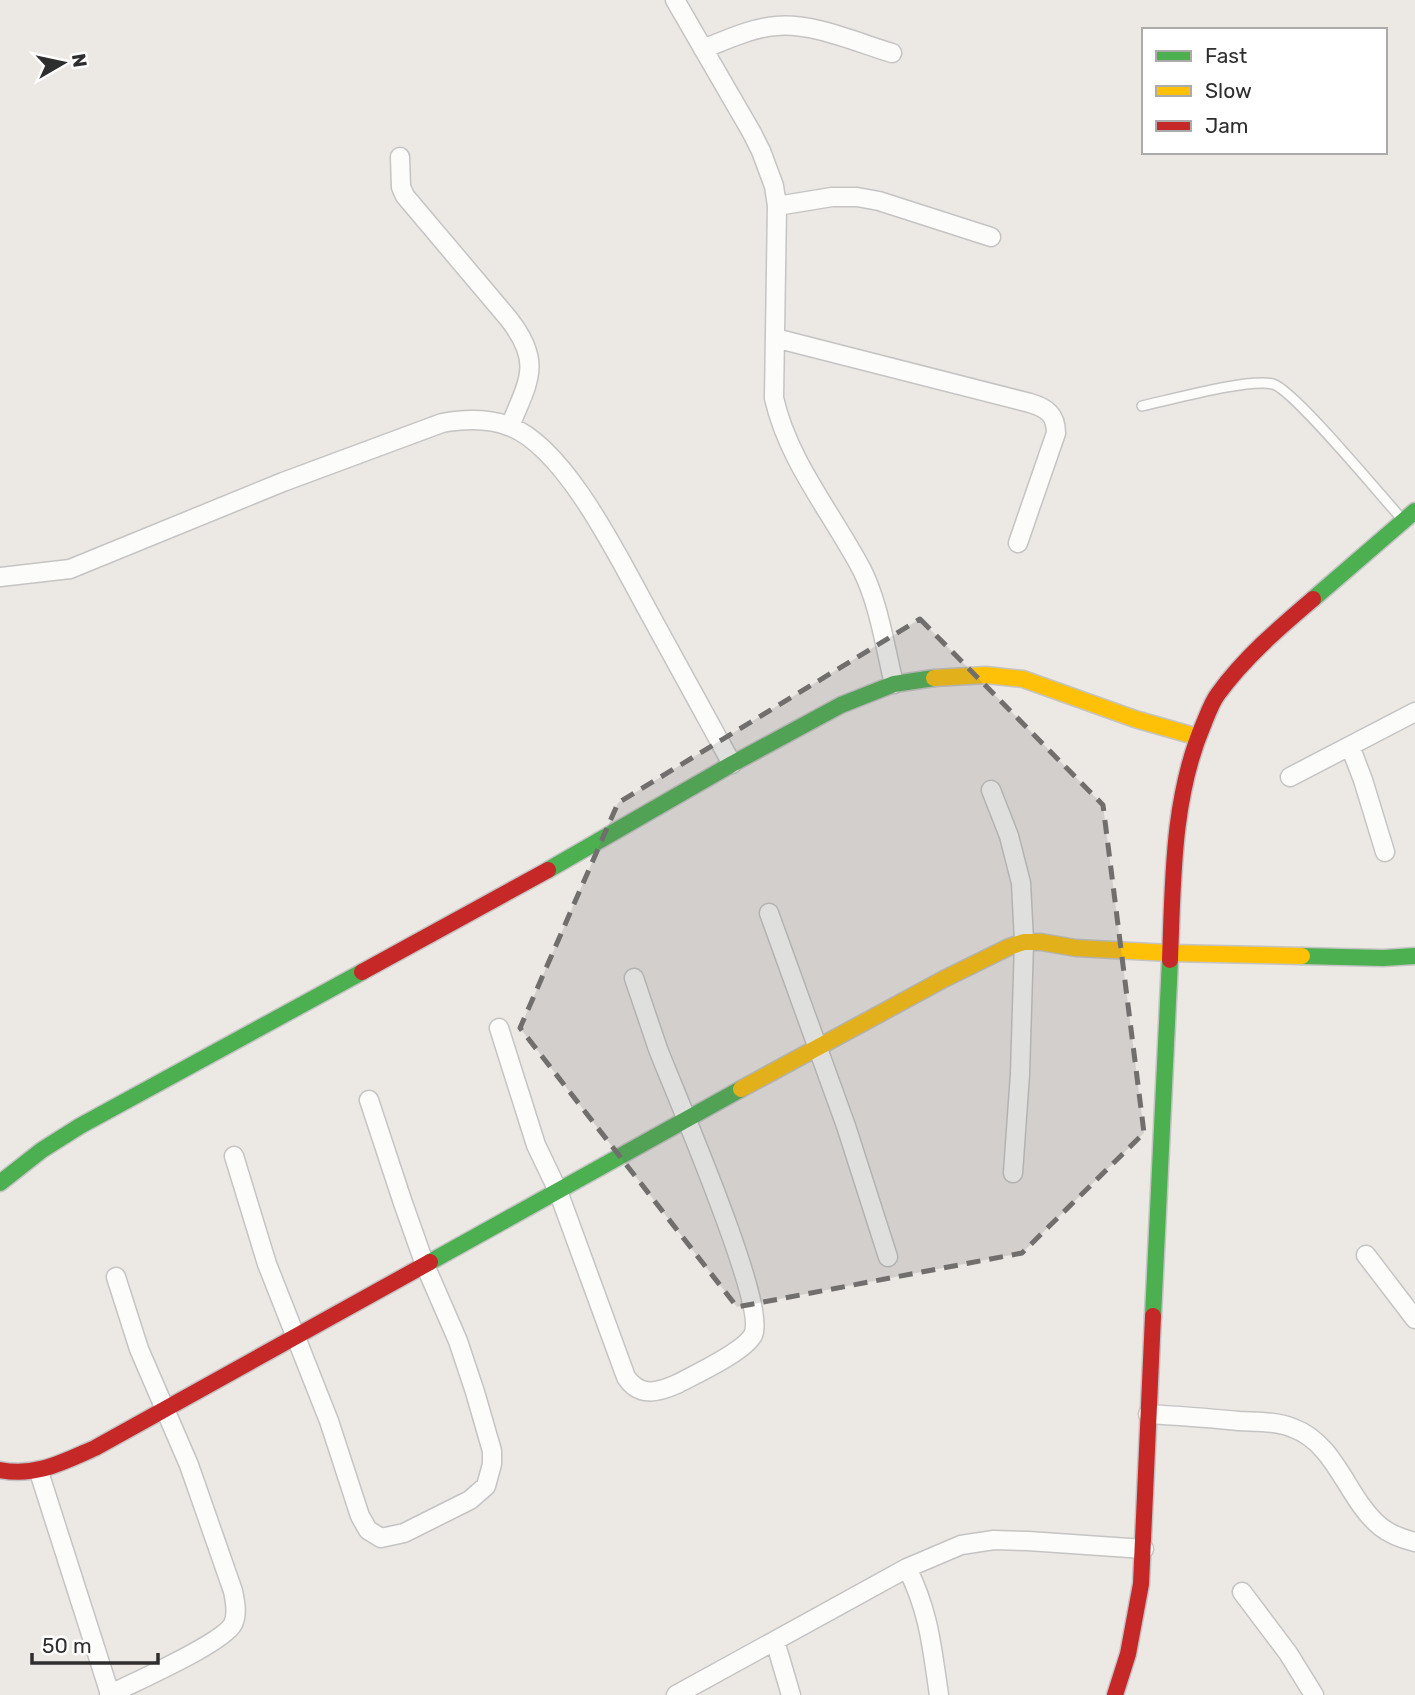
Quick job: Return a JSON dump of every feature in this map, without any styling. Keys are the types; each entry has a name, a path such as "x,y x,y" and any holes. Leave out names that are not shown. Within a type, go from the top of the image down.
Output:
{"street":[{"path":"675,0 761,151 774,186 777,206 774,398 780,426 863,572 894,684"},
{"path":"703,49 759,29 786,25 806,28 892,53"},
{"path":"400,157 401,187 405,196 508,318 520,333 526,347 530,378 510,426"},
{"path":"777,206 832,197 857,197 879,201 991,237"},
{"path":"775,338 1030,402 1048,410 1056,424 1056,433 1018,543"},
{"path":"0,578 70,569 283,482 442,423 467,419 510,426 550,456 576,488 601,527 732,764"},
{"path":"1115,1695 1133,1634 1143,1549 1176,838 1184,782 1198,737 1216,696 1241,666 1294,615 1409,516"},
{"path":"0,1183 42,1150 80,1126 525,883 732,764 841,705 894,684 948,676 986,675 1023,679 1135,719 1198,737"},
{"path":"1290,777 1415,712"},
{"path":"1350,746 1385,852"},
{"path":"991,790 1009,836 1021,883 1024,942 1020,1074 1013,1173"},
{"path":"769,913 846,1126 888,1257"},
{"path":"0,1470 16,1475 39,1472 95,1448 688,1118 944,979 1024,942 1170,953 1383,958 1415,956"},
{"path":"499,1028 536,1145 558,1191 620,1364 632,1385 639,1391 667,1388 704,1371 746,1343 753,1336 756,1325 749,1291 688,1118 663,1061 634,978"},
{"path":"234,1156 267,1264 329,1421 360,1516 368,1530 381,1538 388,1538 470,1500 486,1486 491,1474 492,1451 458,1341 425,1265 369,1100"},
{"path":"1366,1255 1415,1319"},
{"path":"39,1472 110,1695 227,1632 235,1618 233,1591 189,1465 139,1349 116,1277"},
{"path":"1148,1414 1270,1423 1293,1428 1312,1439 1327,1455 1380,1527 1415,1542"},
{"path":"676,1695 907,1568 961,1545 994,1541 1143,1549"},
{"path":"907,1568 928,1617 939,1695"},
{"path":"1242,1591 1288,1653 1314,1695"},
{"path":"775,1641 791,1695"}],"lane":[{"path":"1142,406 1241,386 1274,384 1286,391 1409,516"}],"highlighted area":[{"path":"920,619 1103,805 1144,1133 1022,1253 737,1307 520,1028 618,803"}],"traffic: fast":[{"path":"1313,599 1415,511"},
{"path":"548,870 841,705 894,684 934,678"},
{"path":"1302,956 1415,956"},
{"path":"1153,1316 1170,960"},
{"path":"0,1183 42,1150 80,1126 362,972"},
{"path":"430,1262 741,1089"}],"traffic: slow":[{"path":"934,678 986,675 1023,679 1135,719 1198,737"},
{"path":"741,1089 944,979 1024,942 1170,953 1302,956"}],"traffic: jam":[{"path":"1170,960 1180,810 1193,751 1204,723 1216,697 1239,668 1313,599"},
{"path":"362,972 548,870"},
{"path":"0,1470 37,1470 95,1448 430,1262"},
{"path":"1115,1695 1128,1654 1141,1584 1153,1316"}]}
